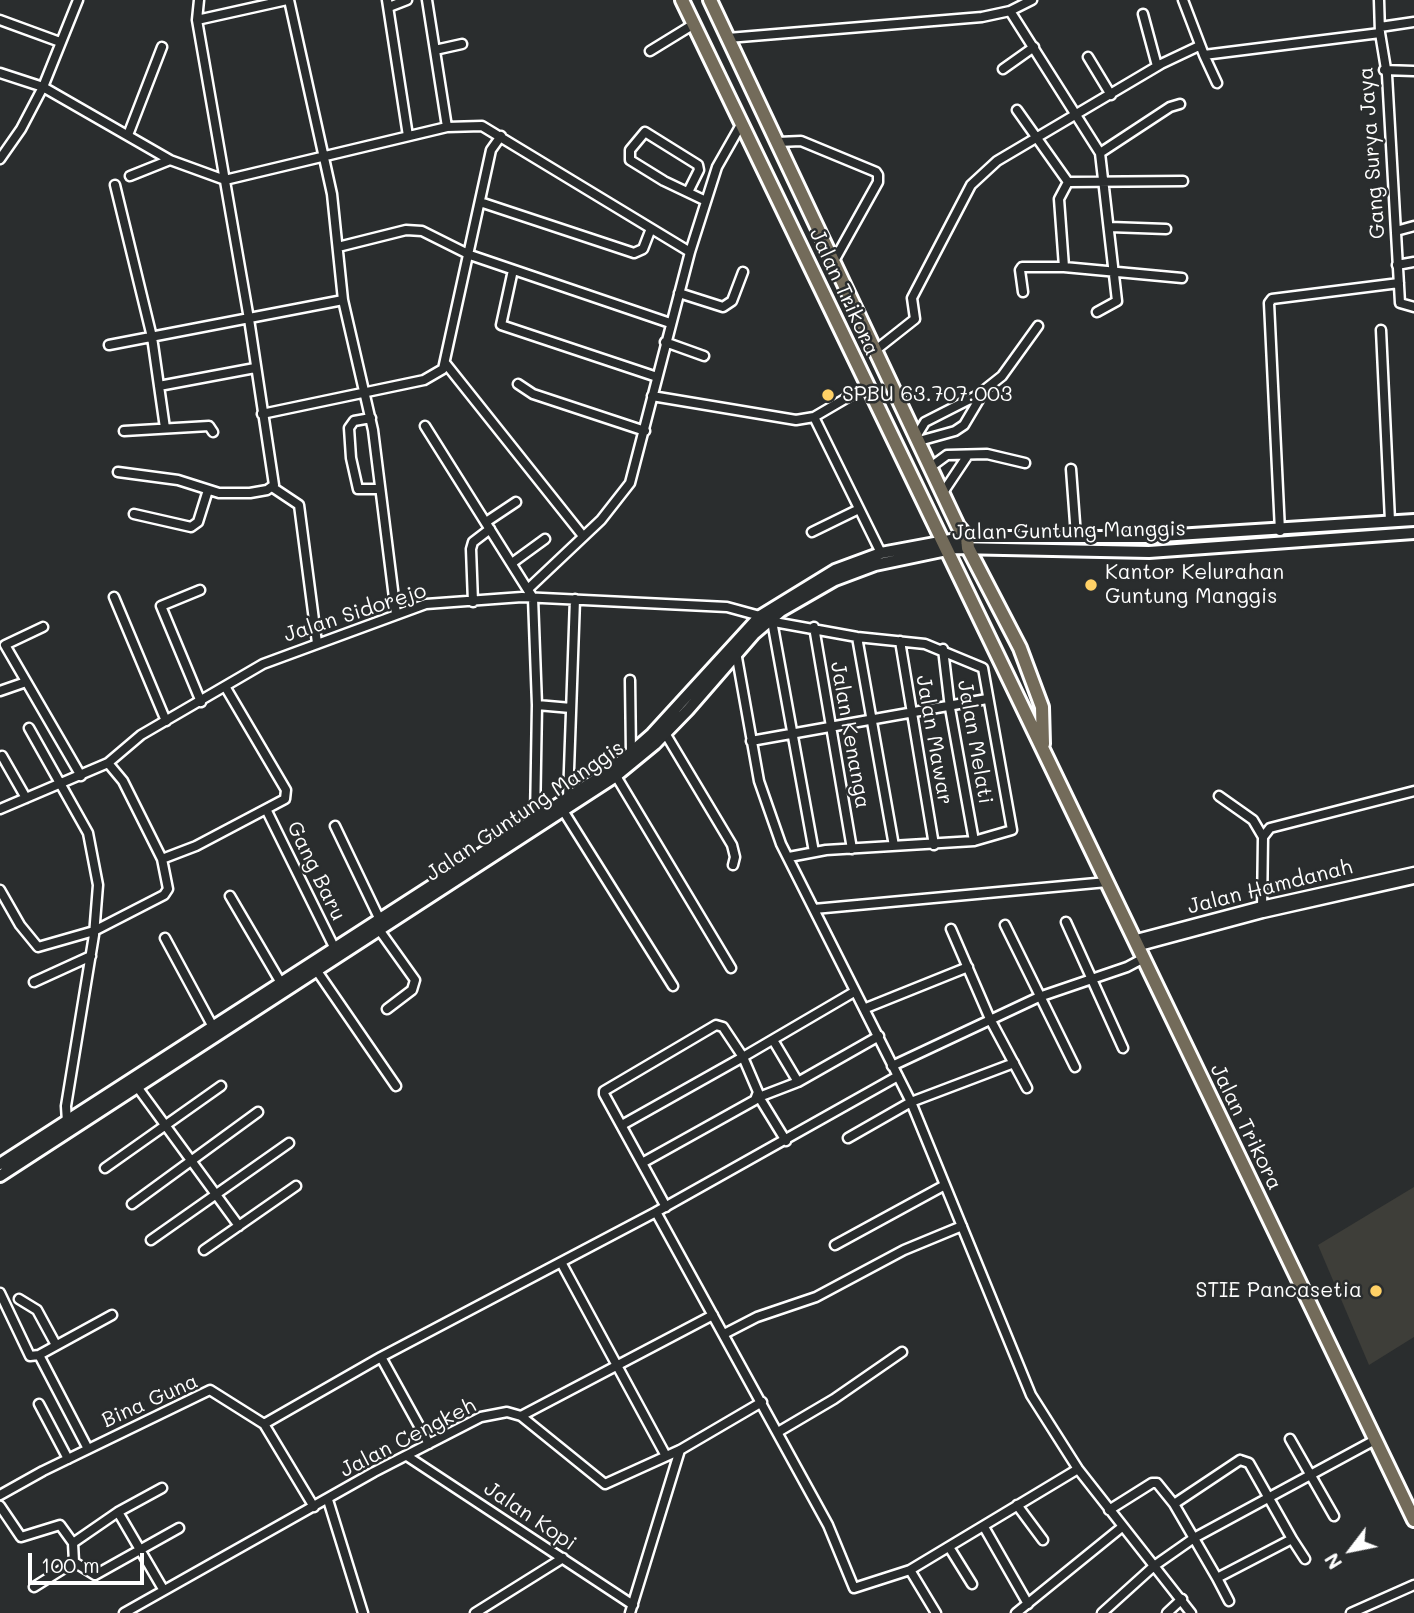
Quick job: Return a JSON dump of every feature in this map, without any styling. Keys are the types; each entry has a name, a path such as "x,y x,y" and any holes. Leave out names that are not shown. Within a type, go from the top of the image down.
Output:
{"main road":[{"name":"Jalan Trikora","path":"681,0 1414,1520"},
{"name":"Jalan Trikora","path":"710,0 944,491 958,526 1020,648 1042,707 1043,751"},
{"path":"721,79 742,67"},
{"path":"1026,714 1033,715 1042,707"}],"street":[{"path":"0,159 21,129 43,87 78,0"},
{"path":"199,0 197,20 249,319 274,481 272,486"},
{"path":"197,20 288,0 325,158 343,300 371,418 396,614"},
{"path":"407,0 388,4 408,136"},
{"path":"427,0 447,127"},
{"path":"728,38 982,17 1010,10 1032,0"},
{"path":"1183,0 1199,46 1217,83"},
{"name":"Gang Surya Jaya","path":"1379,0 1400,303 1414,307"},
{"path":"1010,10 1100,153 1117,301 1097,312"},
{"path":"1143,14 1157,66"},
{"path":"0,20 60,42"},
{"path":"1204,55 1380,30 1414,22"},
{"path":"650,51 694,24"},
{"path":"435,50 462,44"},
{"path":"877,349 915,319 912,298 971,185 997,161 1157,66 1199,46"},
{"path":"128,135 162,47"},
{"path":"1003,69 1034,47"},
{"path":"1088,57 1111,95"},
{"path":"1384,70 1414,71"},
{"path":"0,73 43,87 170,160 225,180 447,127 482,126 650,231 690,252"},
{"path":"1100,153 1170,107 1180,104"},
{"path":"1017,110 1068,181"},
{"path":"528,589 601,520 630,483 690,252 717,167 742,123"},
{"path":"688,192 699,170 698,165 645,132 630,150 631,160 688,192 706,201"},
{"path":"262,414 424,380 446,364 491,150 501,136"},
{"path":"778,142 801,141 878,175 878,182 834,261"},
{"path":"130,176 170,160"},
{"path":"1068,181 1183,181"},
{"path":"1063,267 1059,199 1068,181"},
{"path":"115,185 152,337 165,428"},
{"path":"480,202 634,253 643,249 650,231"},
{"path":"1396,230 1414,226"},
{"path":"1110,228 1166,229"},
{"path":"338,247 413,230 470,255 670,323"},
{"path":"1397,265 1414,262"},
{"path":"1023,292 1020,271 1022,267 1063,267 1182,278"},
{"path":"513,270 501,325 657,377"},
{"path":"679,293 723,307 732,301 743,272"},
{"path":"1280,531 1269,303 1272,299 1399,283"},
{"path":"109,345 343,300"},
{"path":"918,438 925,422 985,390 1002,376 1038,326"},
{"path":"1381,330 1390,521"},
{"path":"665,342 704,356"},
{"path":"446,364 583,536"},
{"path":"159,386 255,368"},
{"path":"518,384 533,394 645,431"},
{"path":"652,396 796,420 814,417 867,386"},
{"path":"918,438 955,431 964,425 985,390"},
{"path":"814,417 881,553"},
{"path":"371,418 354,421 349,428 351,458 358,489 379,489"},
{"path":"124,431 209,426 213,432"},
{"path":"425,426 533,598 537,705 535,819"},
{"path":"932,466 947,455 987,454 1025,463"},
{"path":"944,491 968,455"},
{"path":"1071,469 1076,536"},
{"path":"118,472 178,480 208,490 250,493 272,486"},
{"path":"272,486 296,502 300,511 317,643"},
{"path":"134,513 191,527 198,522 208,490"},
{"path":"473,602 473,542 516,502"},
{"path":"812,532 859,509"},
{"name":"Jalan Guntung Manggis","path":"455,877 535,819 611,770 768,619 816,579 881,553 968,543 1076,536 1145,537 1280,531 1414,520"},
{"name":"Jalan Guntung Manggis","path":"968,543 1149,552 1414,533"},
{"path":"512,564 545,540"},
{"name":"Jalan Guntung Manggis","path":"768,619 848,574 945,546"},
{"path":"200,590 161,606 201,702"},
{"path":"114,597 166,721"},
{"name":"Jalan Sidorejo","path":"0,809 108,763 141,735 226,688 262,664 426,604 533,598 727,607 768,619 857,637 943,649 984,669 988,699"},
{"path":"568,798 575,599"},
{"path":"768,619 814,852"},
{"path":"43,627 5,645 81,776"},
{"name":"Jalan Kenanga","path":"814,627 852,849"},
{"path":"857,637 894,846"},
{"name":"Jalan Mawar","path":"900,641 934,845"},
{"path":"736,649 764,800 814,909 911,1102 1031,1395 1078,1468 1191,1613"},
{"name":"Jalan Guntung Manggis","path":"0,1176 15,1161 67,1122 317,971 380,925 564,812 616,776 665,733 736,649"},
{"name":"Jalan Melati","path":"943,649 950,708 974,841"},
{"path":"630,680 631,753"},
{"path":"0,691 26,682"},
{"path":"162,859 196,846 285,799 286,790 226,688"},
{"path":"751,741 873,722 988,699 1012,831 974,841 814,852 789,857"},
{"path":"537,705 571,708"},
{"path":"29,728 92,842 98,885 91,956 66,1106 67,1122"},
{"path":"665,733 732,845 735,857 733,865"},
{"path":"2,756 26,798"},
{"path":"0,890 34,946 94,931 167,892 162,859 123,781 108,763"},
{"path":"616,776 731,968"},
{"path":"1263,837 1270,828 1414,791"},
{"path":"1219,796 1253,820 1263,837 1262,909"},
{"name":"Gang Baru","path":"266,809 335,949"},
{"path":"564,812 673,986"},
{"path":"335,826 380,925 415,980 412,990 387,1009"},
{"name":"Jalan Hamdanah","path":"892,1066 1039,997 1091,979 1140,948 1262,909 1414,872"},
{"name":"Jalan Hamdanah","path":"1262,909 1414,879"},
{"path":"814,909 1107,882"},
{"path":"230,896 281,983"},
{"path":"1066,922 1124,1048"},
{"name":"Jalan Guntung Manggis","path":"0,1164 15,1161 138,1088 203,1039 213,1027 335,949 380,925"},
{"path":"1005,925 1075,1067"},
{"path":"951,929 990,1019 1027,1088"},
{"path":"165,938 213,1027"},
{"path":"34,982 91,956"},
{"path":"866,1008 968,967"},
{"path":"317,971 396,1086"},
{"path":"622,1125 855,992"},
{"path":"666,1207 604,1094 606,1089 716,1025 723,1027 743,1057 759,1097 786,1141"},
{"path":"642,1163 759,1097 798,1082 879,1036"},
{"path":"773,1040 798,1082"},
{"path":"848,1138 911,1102 1014,1063"},
{"path":"264,1424 381,1357 666,1207 898,1076"},
{"path":"105,1168 221,1086"},
{"path":"138,1088 239,1226"},
{"path":"132,1204 258,1112"},
{"path":"151,1240 289,1143"},
{"path":"835,1245 945,1185"},
{"path":"204,1250 296,1186"},
{"path":"656,1212 828,1525 851,1586 859,1589 910,1570 1078,1468"},
{"path":"724,1334 757,1317 816,1297 904,1250 962,1226"},
{"path":"562,1264 666,1456"},
{"path":"0,1293 30,1356 39,1354 112,1315"},
{"path":"19,1299 37,1310 56,1345"},
{"name":"Jalan Cengkeh","path":"124,1613 163,1589 481,1417 507,1412 521,1416 713,1315"},
{"path":"778,1432 834,1399 902,1352"},
{"path":"39,1354 88,1449"},
{"path":"381,1357 429,1444"},
{"name":"Bina Guna","path":"0,1495 210,1390 264,1424 314,1507"},
{"path":"521,1416 602,1484 680,1450 762,1402"},
{"path":"39,1404 68,1459"},
{"path":"1290,1439 1334,1516"},
{"path":"1108,1611 1154,1566 1194,1538 1375,1440"},
{"path":"632,1609 680,1450"},
{"name":"Jalan Kopi","path":"407,1456 563,1559 632,1609"},
{"path":"1174,1504 1240,1461 1249,1463 1305,1559"},
{"path":"1109,1510 1152,1483 1157,1483 1174,1504 1229,1601"},
{"path":"73,1543 118,1512 162,1488"},
{"path":"328,1500 363,1613"},
{"path":"1017,1505 1043,1540"},
{"path":"0,1506 21,1538 58,1525 73,1543 74,1562"},
{"path":"118,1512 163,1589"},
{"path":"984,1527 1028,1604"},
{"path":"1016,1613 1122,1527"},
{"path":"74,1562 98,1575 179,1528"},
{"path":"1217,1578 1292,1539"},
{"path":"950,1547 972,1584"},
{"path":"475,1613 563,1559"},
{"path":"34,1587 74,1562"},
{"path":"910,1570 936,1613"},
{"path":"1352,1613 1414,1585"},
{"path":"1167,1613 1182,1599"}],"shaded area":[{"name":"STIE Pancasetia","path":"1414,1187 1414,1337 1369,1365 1318,1245"}],"place":[{"name":"SPBU 63.707.003","path":"828,395"},
{"name":"Kantor Kelurahan Guntung Manggis","path":"1091,585"},
{"name":"STIE Pancasetia","path":"1376,1291"}]}
